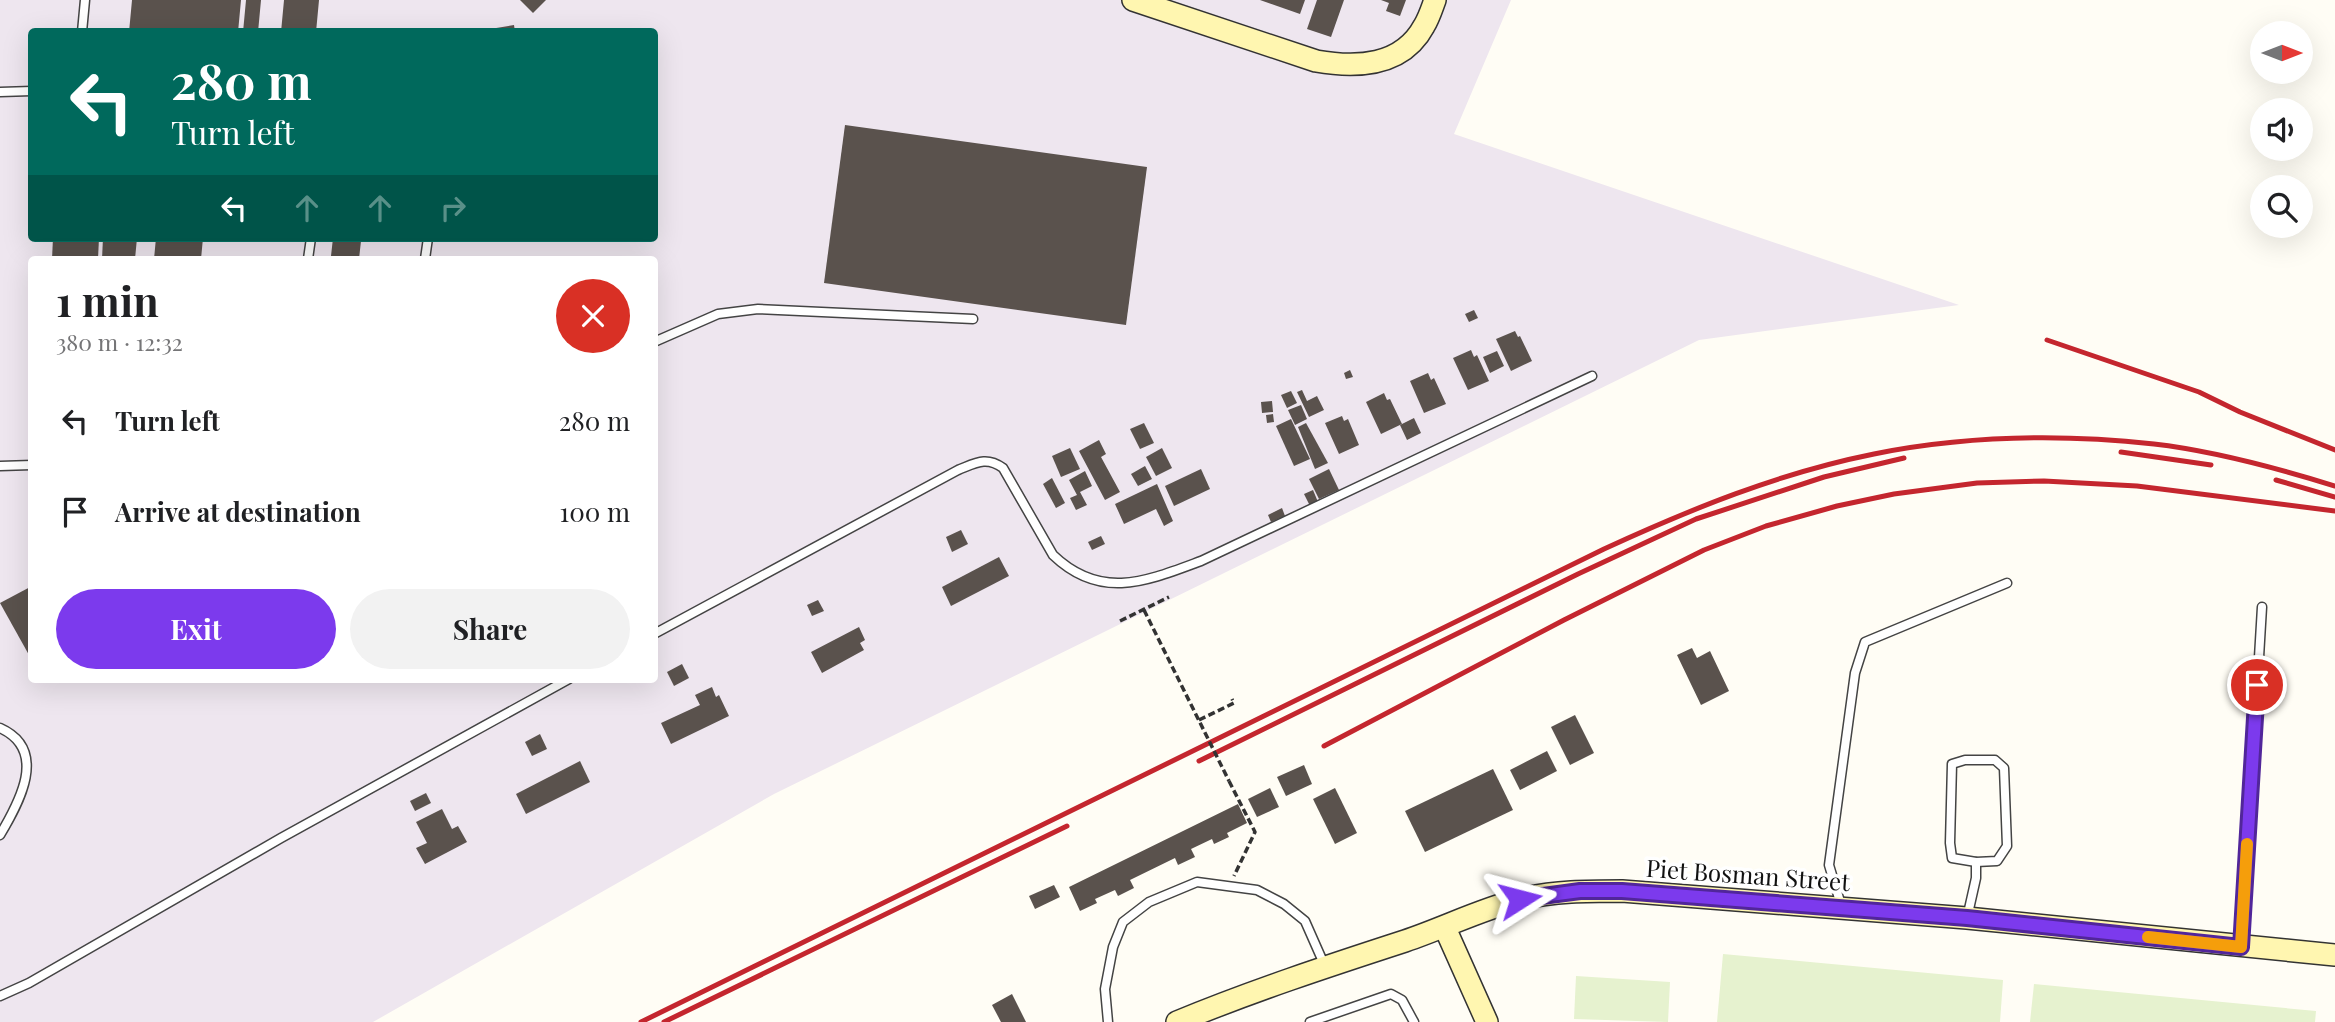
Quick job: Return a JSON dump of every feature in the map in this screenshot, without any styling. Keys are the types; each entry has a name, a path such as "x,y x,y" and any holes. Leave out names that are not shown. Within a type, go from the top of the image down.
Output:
{"street":[{"path":"1133,0 1316,61 1345,66 1370,64 1392,56 1411,43 1424,27 1435,0"},
{"name":"Piet Bosman Street","path":"1177,1022 1520,899 1580,891 1622,891 1967,918 2335,955"},
{"path":"1445,928 1487,1022"}],"lane":[{"path":"82,28 85,0"},
{"path":"0,92 28,91"},
{"path":"658,340 718,314 758,309 973,319"},
{"path":"658,632 979,461 993,461 1003,468 1053,555 1064,566 1081,577 1108,583 1129,583 1157,577 1201,561 1592,376"},
{"path":"0,466 28,465"},
{"path":"1842,908 1829,865 1855,673 1864,642 2007,583"},
{"path":"2241,947 2262,607"},
{"path":"0,996 29,983 281,838 562,683"},
{"path":"0,728 14,737 24,750 27,774 16,808 0,835"},
{"path":"1965,760 1994,760 2004,768 2007,846 1997,861 1976,862 1952,858 1952,764 1965,760"},
{"path":"1967,918 1976,878 1976,862"},
{"path":"1108,1022 1105,989 1113,947 1123,922 1149,902 1196,882 1257,890 1284,904 1305,921 1326,967"},
{"path":"1310,1022 1391,994 1402,1000 1414,1022"}],"path":[{"path":"1120,621 1169,597"},
{"path":"1143,610 1255,832 1229,887"},
{"path":"1199,720 1234,703 1232,699"}],"shaded area":[{"path":"0,0 1511,0 1454,134 1959,305 1699,340 774,794 373,1022 0,1022"}],"green space":[{"path":"1723,954 2003,980 2000,1022 1717,1022"},
{"path":"1576,976 1670,982 1668,1022 1574,1019"},
{"path":"2034,984 2316,1011 2315,1022 2030,1022"}],"building":[{"path":"132,0 241,0 238,28 129,28"},
{"path":"246,0 261,0 258,28 243,28"},
{"path":"284,0 319,0 316,28 281,28"},
{"path":"520,0 546,0 533,13"},
{"path":"1260,0 1305,0 1300,14"},
{"path":"1317,0 1344,0 1331,37 1307,29"},
{"path":"1381,0 1406,0 1400,16 1386,11 1389,3"},
{"path":"845,125 1147,167 1126,325 824,283"},
{"path":"53,242 99,242 98,256 52,256"},
{"path":"103,242 137,242 135,256 102,256"},
{"path":"156,242 203,242 201,256 154,256"},
{"path":"333,242 361,242 359,256 331,256"},
{"path":"1474,310 1478,318 1469,322 1465,314"},
{"path":"1515,331 1532,361 1511,371 1496,339"},
{"path":"1471,350 1474,357 1477,355 1489,381 1468,390 1453,358"},
{"path":"1497,351 1504,366 1490,373 1483,357"},
{"path":"1350,370 1353,377 1346,379 1344,373"},
{"path":"1428,373 1431,380 1434,378 1446,404 1424,413 1410,381"},
{"path":"1302,390 1307,401 1317,396 1324,410 1309,417 1297,392"},
{"path":"1291,391 1297,403 1287,408 1281,395"},
{"path":"1384,393 1387,400 1390,399 1402,424 1381,434 1366,402"},
{"path":"1272,401 1273,412 1262,413 1261,402"},
{"path":"1301,405 1307,419 1295,425 1288,410"},
{"path":"1273,414 1274,422 1267,423 1266,415"},
{"path":"1342,416 1344,421 1348,419 1359,445 1339,454 1325,423"},
{"path":"1414,418 1421,433 1407,440 1400,425"},
{"path":"1291,419 1310,459 1294,466 1276,426"},
{"path":"1144,423 1154,443 1140,449 1130,429"},
{"path":"1306,423 1328,463 1315,469 1298,427"},
{"path":"1099,440 1106,454 1101,457 1120,492 1105,500 1079,451"},
{"path":"1070,448 1080,469 1061,477 1052,456"},
{"path":"1162,448 1172,468 1156,476 1146,457"},
{"path":"1145,466 1152,479 1138,486 1131,474"},
{"path":"1201,469 1210,489 1174,506 1165,486"},
{"path":"1329,469 1339,490 1319,499 1309,479"},
{"path":"1085,471 1092,486 1080,492 1087,505 1076,510 1070,498 1077,495 1069,480"},
{"path":"1052,478 1065,503 1056,508 1043,484"},
{"path":"1157,484 1173,521 1164,526 1156,509 1124,524 1115,504"},
{"path":"1313,490 1318,502 1310,506 1304,494"},
{"path":"1282,508 1285,516 1271,522 1268,515"},
{"path":"961,530 968,544 952,552 946,537"},
{"path":"1101,536 1105,544 1092,550 1088,542"},
{"path":"999,557 1009,576 951,606 942,587"},
{"path":"28,588 28,653 0,603"},
{"path":"818,600 824,611 812,616 807,605"},
{"path":"859,627 865,640 860,643 864,650 822,673 811,652"},
{"path":"1692,648 1697,658 1710,651 1729,691 1701,705 1677,655"},
{"path":"682,664 689,678 674,686 667,672"},
{"path":"712,687 729,716 671,744 661,723 700,705 695,695"},
{"path":"1575,715 1594,753 1570,765 1551,727"},
{"path":"540,734 547,749 532,756 525,742"},
{"path":"1547,751 1557,771 1520,790 1510,770"},
{"path":"580,761 590,782 526,814 516,794"},
{"path":"1304,765 1312,784 1286,796 1277,777"},
{"path":"1493,769 1513,810 1425,852 1405,811"},
{"path":"1270,788 1279,807 1257,817 1248,799"},
{"path":"1335,788 1357,833 1335,844 1313,799"},
{"path":"426,793 431,803 415,811 410,801"},
{"path":"1238,804 1247,823 1227,833 1229,837 1214,844 1212,839 1191,849 1195,857 1178,865 1175,858 1130,880 1134,888 1118,896 1115,890 1095,899 1097,903 1080,911 1069,887"},
{"path":"442,809 452,829 458,826 467,842 425,864 416,848 427,843 416,822"},
{"path":"1054,885 1060,897 1035,909 1029,896"},
{"path":"1012,994 1026,1022 1001,1022 992,1005"}],"railway":[{"path":"2047,340 2199,392 2240,412 2335,450"},
{"path":"641,1022 1604,549 1703,506 1804,471 1874,454 1943,443 2049,438 2177,447 2246,461 2335,486"},
{"path":"2121,452 2211,465"},
{"path":"1199,761 1578,574 1696,519 1824,477 1904,458"},
{"path":"2276,480 2335,497"},
{"path":"1324,746 1704,550 1766,526 1837,506 1894,494 1977,483 2044,481 2137,486 2335,511"},
{"path":"664,1022 1067,826"}],"slow traffic":[{"path":"2148,937 2241,947 2247,844"}],"route":[{"path":"1520,899 1580,891 1622,891 1967,918 2241,947 2257,685"}]}
